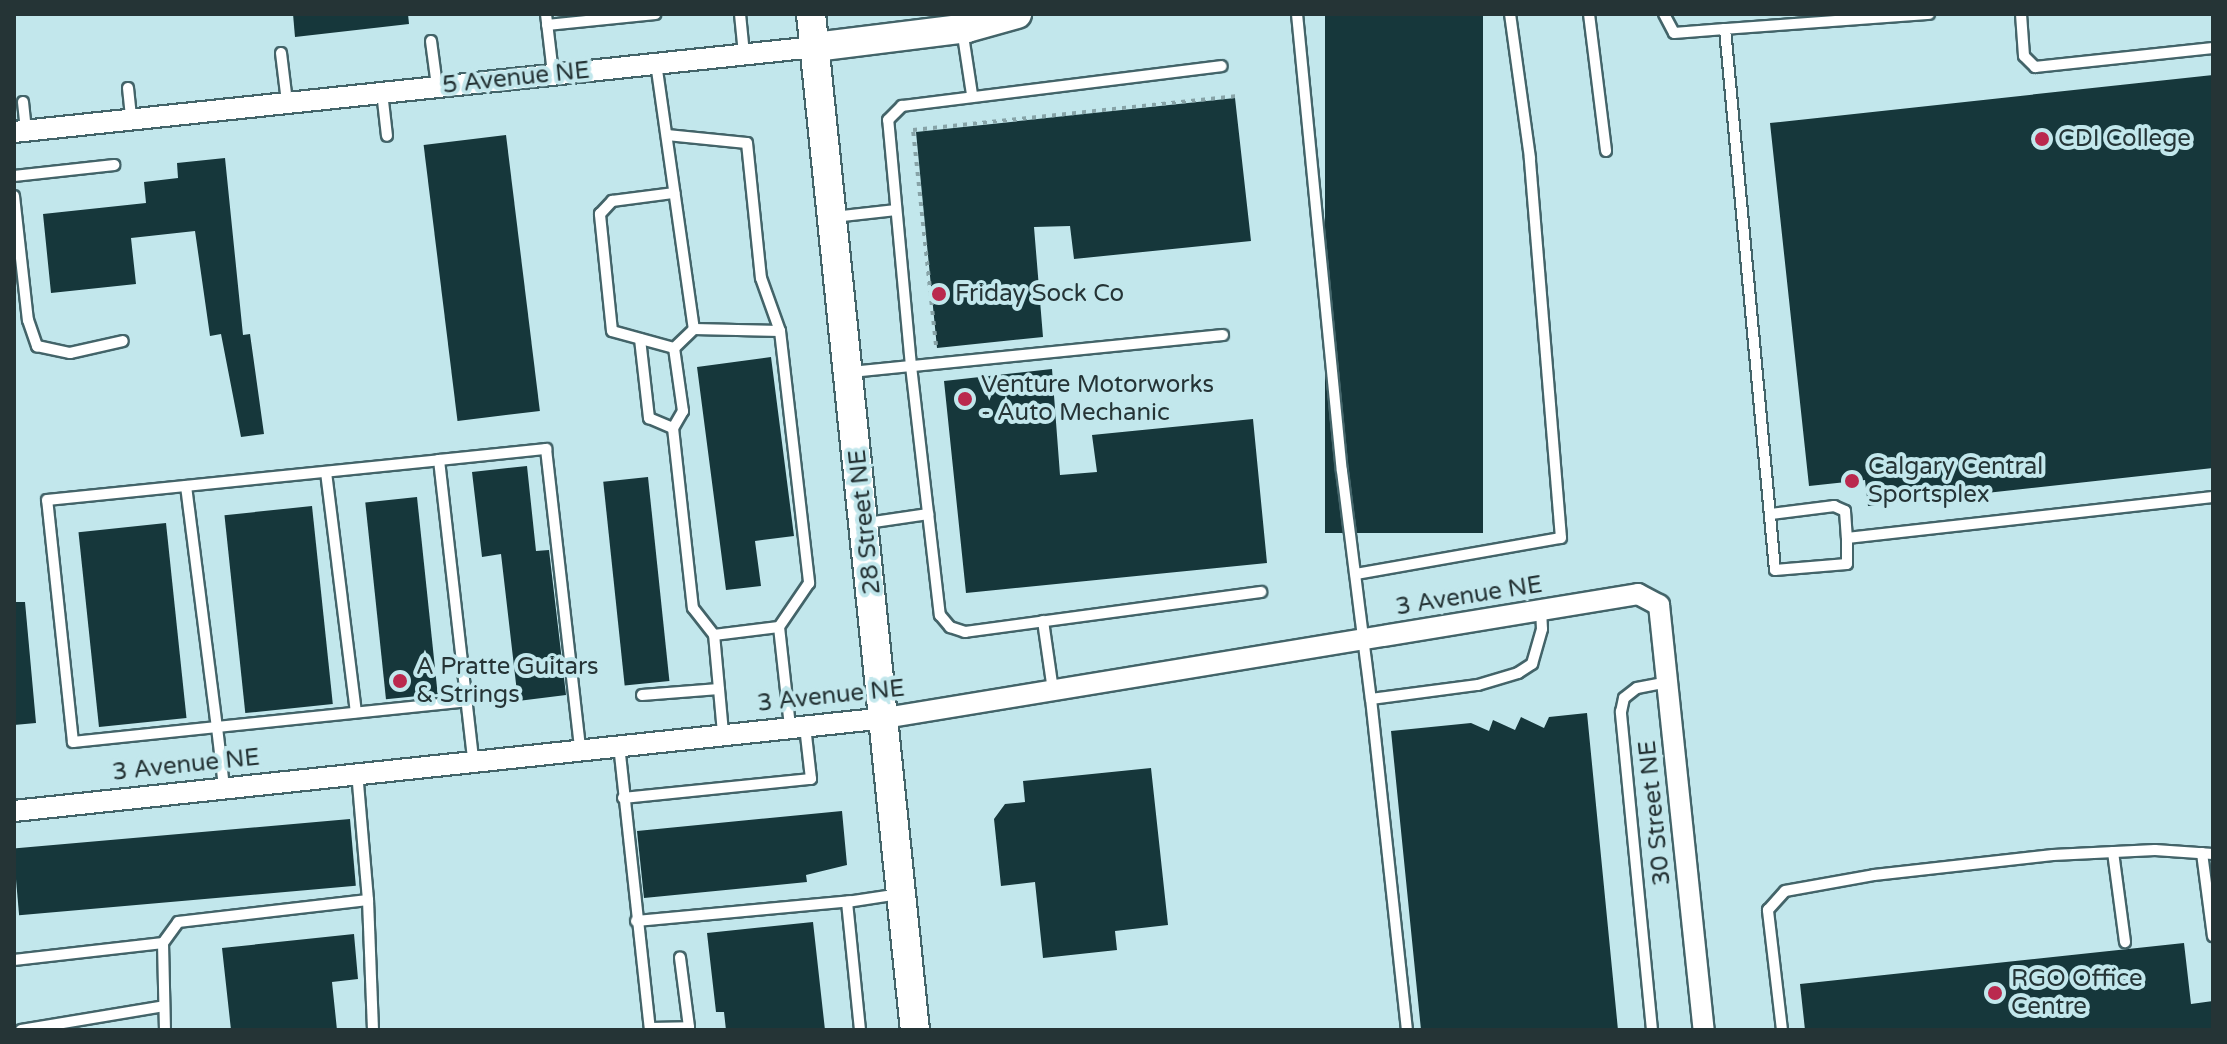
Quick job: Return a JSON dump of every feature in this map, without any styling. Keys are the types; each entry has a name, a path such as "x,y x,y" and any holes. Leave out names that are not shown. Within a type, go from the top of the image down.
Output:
{"street":[{"name":"28 Street NE","path":"811,14 915,1030"},
{"name":"5 Avenue NE","path":"20,132 815,47 962,29 988,18 1017,14"},
{"name":"3 Avenue NE","path":"14,811 580,747 885,718 1638,594 1647,599"},
{"name":"30 Street NE","path":"1647,599 1659,605 1704,1030"}],"lane":[{"path":"553,74 546,19 655,14"},
{"path":"740,14 744,54"},
{"path":"1297,14 1407,1030"},
{"path":"1356,574 1561,538 1530,158 1510,14"},
{"path":"1589,14 1606,151"},
{"path":"1664,14 1674,33 1929,14"},
{"path":"2021,14 2024,56 2035,67 2213,48"},
{"path":"962,29 972,94"},
{"path":"1725,29 1775,570 1847,564 1845,511 1834,506 1771,514"},
{"path":"431,41 437,86"},
{"path":"281,53 287,102"},
{"path":"656,63 694,329"},
{"path":"1222,66 918,100 902,106 888,120 911,366 940,615 950,627 965,632 1261,592"},
{"path":"128,88 131,119"},
{"path":"382,92 387,136"},
{"path":"20,132 23,102"},
{"path":"623,798 811,779 797,726 779,627 809,583 780,331 761,278 747,143 667,135"},
{"path":"14,176 114,165"},
{"path":"674,193 612,201 600,214 612,331 674,348"},
{"path":"14,196 28,320 37,346 70,353 123,341"},
{"path":"832,217 896,210"},
{"path":"674,348 694,329 780,331"},
{"path":"849,372 1223,335"},
{"path":"640,339 649,418 673,428"},
{"path":"674,348 683,411 673,428 693,608 714,635 723,733"},
{"path":"467,701 73,742 47,500 546,449 580,747"},
{"path":"439,460 473,759"},
{"path":"326,472 356,712"},
{"path":"186,486 224,787"},
{"path":"1847,538 2213,497"},
{"path":"865,524 928,514"},
{"path":"1371,699 1478,685 1518,673 1532,664 1542,629 1541,610"},
{"path":"1043,621 1053,690"},
{"path":"714,635 779,627"},
{"path":"1652,1030 1621,712 1624,698 1637,688 1667,682"},
{"path":"642,695 719,689"},
{"path":"619,743 650,1029 689,1029 680,958"},
{"path":"357,772 368,900 373,1030"},
{"path":"2113,852 2125,942"},
{"path":"1782,1030 1768,910 1785,891 1874,875 2113,852 2208,854 2213,936"},
{"path":"636,921 850,901 902,893"},
{"path":"165,1030 163,943 178,922 368,900"},
{"path":"850,901 860,1030"},
{"path":"14,960 163,943"},
{"path":"21,1030 164,1006"}],"path":[{"path":"936,345 913,130 1235,96"}],"building":[{"path":"293,14 408,14 409,24 295,37"},
{"path":"1325,14 1483,14 1483,533 1325,533"},
{"path":"2213,75 2213,468 1868,506 1865,480 1809,486 1770,123"},
{"path":"1235,98 1251,241 1074,259 1070,226 1034,227 1043,337 937,348 916,132"},
{"path":"506,135 540,411 457,421 424,145"},
{"path":"225,158 243,335 250,334 264,434 241,437 221,334 210,336 195,231 131,238 136,284 51,293 43,214 146,203 144,182 178,178 177,163"},
{"path":"771,357 794,536 755,541 761,586 726,590 697,367"},
{"path":"1052,369 1060,475 1097,472 1092,435 1253,419 1267,563 966,593 944,381"},
{"path":"527,466 536,551 549,550 566,695 518,701 501,554 482,557 472,472"},
{"path":"648,477 669,681 625,686 603,482"},
{"path":"417,497 438,694 386,699 365,502"},
{"path":"312,506 333,704 245,713 224,515"},
{"path":"166,523 186,718 99,727 78,532"},
{"path":"14,602 25,602 36,723 14,725"},
{"path":"1587,713 1618,1030 1421,1030 1391,731 1471,723 1489,731 1493,720 1515,730 1521,717 1544,728 1549,717"},
{"path":"1151,768 1168,925 1115,931 1117,950 1043,958 1035,882 1001,886 994,819 1005,804 1025,802 1023,781"},
{"path":"842,811 847,865 806,875 807,882 644,898 637,831"},
{"path":"350,819 356,886 19,915 14,848"},
{"path":"813,922 825,1030 726,1030 724,1012 716,1012 707,933"},
{"path":"354,934 358,979 332,982 337,1030 231,1030 222,948"},
{"name":"RGO Office Centre","path":"2184,943 2191,1004 2213,1001 2213,1030 1805,1030 1800,984"}],"place":[{"name":"CDI College","path":"2042,139"},
{"name":"Friday Sock Co","path":"939,294"},
{"name":"Venture Motorworks - Auto Mechanic","path":"965,399"},
{"name":"Calgary Central Sportsplex","path":"1852,481"},
{"name":"A Pratte Guitars & Strings","path":"400,681"},
{"name":"RGO Office Centre","path":"1995,993"}]}
